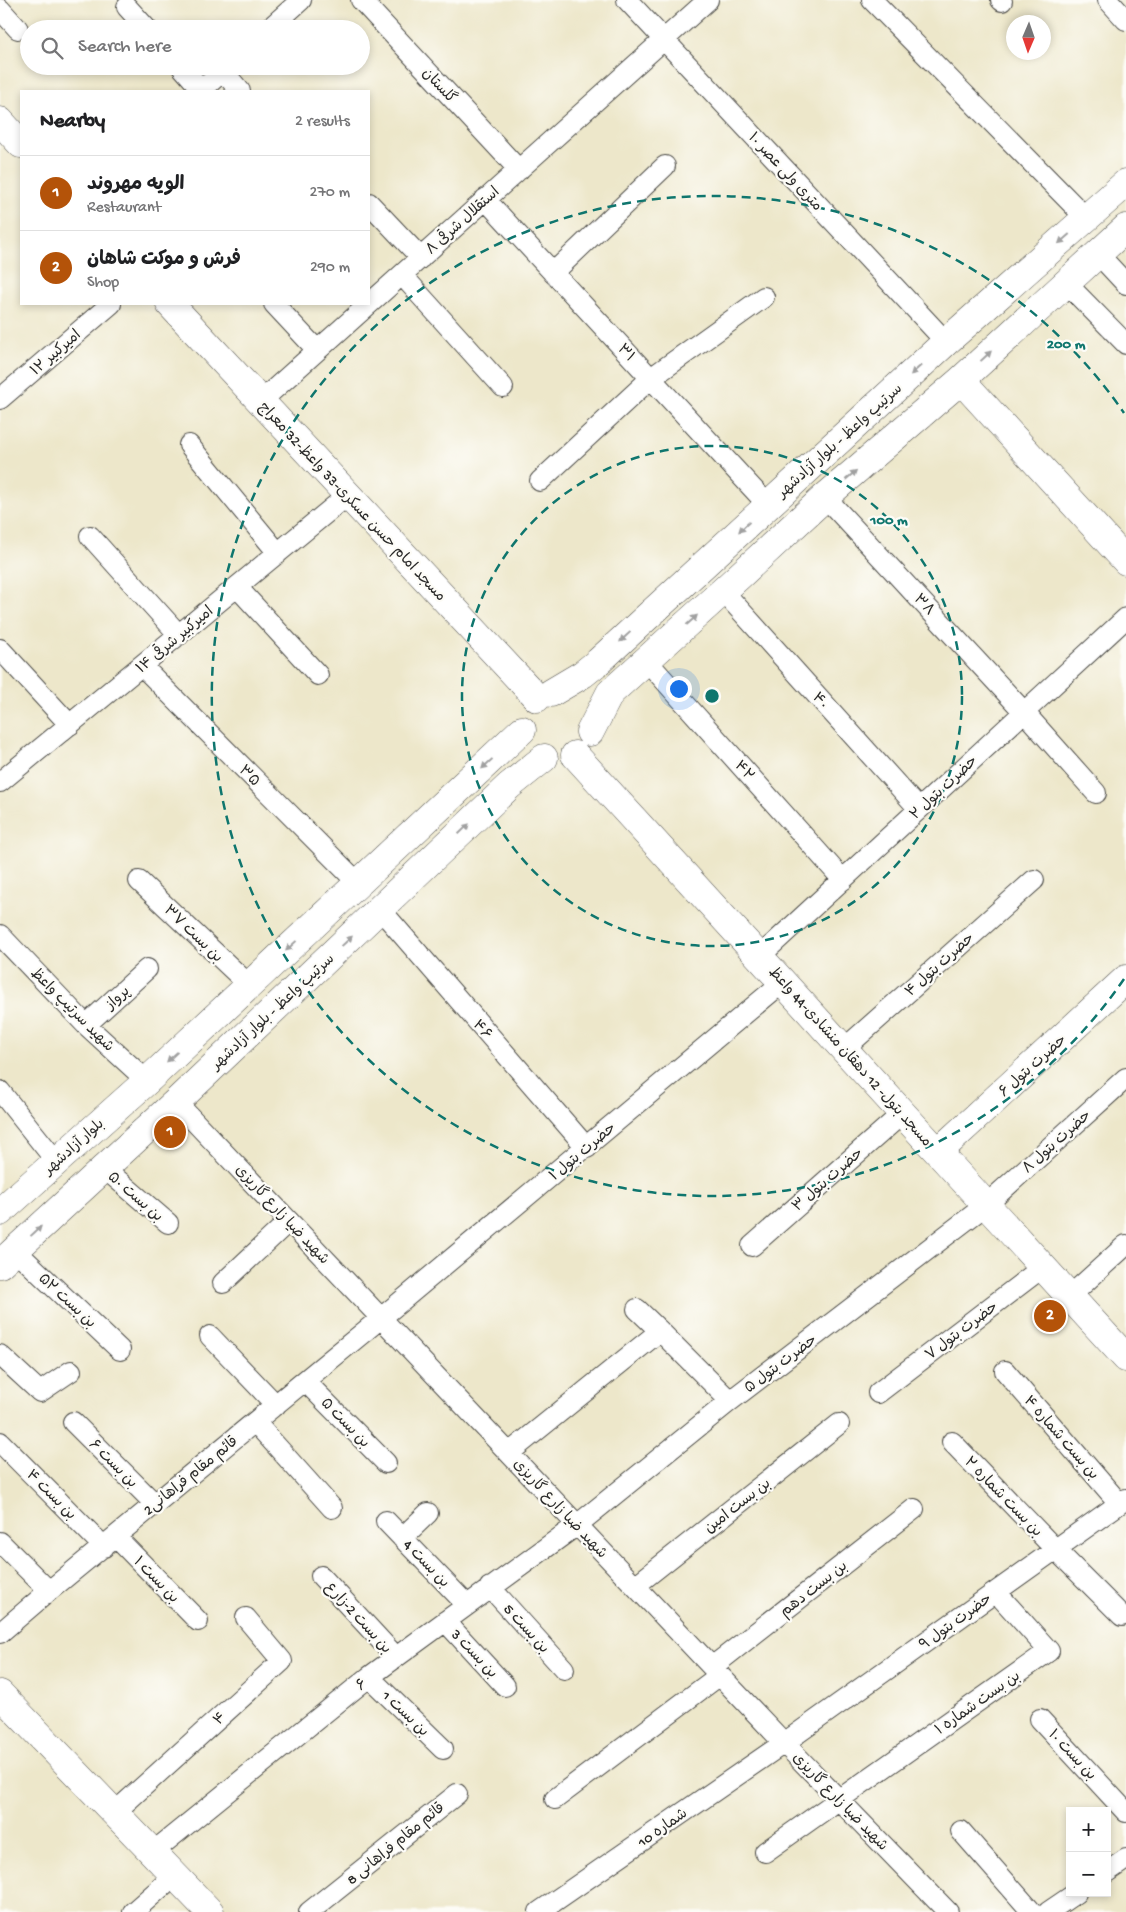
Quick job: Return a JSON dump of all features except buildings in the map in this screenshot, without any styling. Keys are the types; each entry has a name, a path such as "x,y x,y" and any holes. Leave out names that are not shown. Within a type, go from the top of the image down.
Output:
{"main road":[{"path":"0,122 20,143"},
{"name":"سرتیپ واعظ - بلوار آزادشهر","path":"544,695 584,674 598,662 946,342 1126,183"},
{"path":"590,732 590,721 587,711 572,696 561,692 544,695 525,712 522,730 529,747 544,758 554,760 565,759 575,754 583,747 610,693 825,497 961,380 1126,228"},
{"name":"مسجد امام حسن عسکری-33 واعظ-32 معراج","path":"171,305 348,495 544,695"},
{"path":"961,380 1126,561"},
{"path":"147,1081 522,730"},
{"name":"مسجد بتول- 12 دهقان منشادی-44 واعظ","path":"575,754 1125,1355"},
{"name":"سرتیپ واعظ - بلوار آزادشهر","path":"7,1257 176,1102 509,786 544,758"},
{"name":"حضرت بتول ۶","path":"938,1152 1126,979"},
{"name":"بلوار آزادشهر","path":"0,1212 147,1081"},
{"path":"0,1694 210,1912"}],"street":[{"path":"279,20 301,0"},
{"name":"گلستان","path":"361,0 519,170"},
{"name":"۱۰ متری ولی عصر","path":"627,0 946,342"},
{"name":"استقلال شرقی ۸","path":"370,304 708,0"},
{"path":"872,0 1087,218"},
{"path":"1108,0 1126,20"},
{"path":"127,7 139,20"},
{"path":"0,9 18,29"},
{"path":"188,75 200,90"},
{"path":"202,90 218,75"},
{"path":"230,75 239,90"},
{"path":"553,273 665,166"},
{"name":"۳۱","path":"485,200 768,505"},
{"path":"370,204 421,258"},
{"path":"1098,254 1126,284"},
{"path":"402,275 503,387"},
{"path":"1066,283 1126,344"},
{"path":"540,481 651,378 764,297"},
{"name":"امیرکبیر ۱۲","path":"0,399 110,305"},
{"path":"275,305 318,350"},
{"name":"استقلال شرقی ۸","path":"260,401 368,305"},
{"path":"189,445 278,553"},
{"name":"۱۴ امیرکبیر شرقی","path":"0,782 348,495"},
{"name":"۳۸","path":"825,497 1024,712 1096,793"},
{"path":"90,536 179,635"},
{"path":"237,587 318,674"},
{"name":"۴۰","path":"724,591 919,809"},
{"name":"حضرت بتول ۲","path":"760,957 1126,618"},
{"path":"0,649 70,725"},
{"name":"۴۲","path":"647,661 843,880"},
{"name":"۳۵","path":"142,666 358,883"},
{"name":"بن بست ۳۷","path":"139,880 249,985"},
{"name":"حضرت بتول ۴","path":"844,1049 1034,880"},
{"name":"۴۶","path":"380,910 587,1148"},
{"name":"شهید سرتیپ واعظ","path":"0,934 86,1025 147,1081"},
{"name":"پرواز","path":"86,1025 147,968"},
{"name":"حضرت بتول ۱","path":"381,1318 587,1148 783,982"},
{"name":"حضرت بتول ۸","path":"986,1205 1126,1078"},
{"path":"0,1091 56,1161"},
{"name":"شهید ضیا زارع گاریزی","path":"176,1102 784,1743 948,1912"},
{"name":"حضرت بتول ۳","path":"752,1246 903,1113"},
{"name":"بن بست ۵۰","path":"104,1168 168,1224"},
{"name":"حضرت بتول ۵","path":"577,1525 730,1401 986,1205"},
{"path":"223,1283 289,1221"},
{"path":"1070,1296 1126,1245"},
{"name":"بن بست ۵۲","path":"7,1257 120,1350"},
{"name":"حضرت بتول ۷","path":"878,1392 1043,1267"},
{"path":"637,1309 730,1401"},
{"name":"2قائم مقام فراهانی","path":"0,1633 381,1318"},
{"path":"509,1453 660,1331"},
{"path":"210,1336 276,1405"},
{"path":"0,1355 40,1392 71,1371"},
{"name":"بن بست شماره ۴","path":"1005,1371 1123,1501"},
{"name":"بن بست ۵","path":"305,1381 386,1463"},
{"name":"بن بست ۶","path":"73,1422 154,1504"},
{"path":"255,1422 332,1508"},
{"name":"بن بست امین","path":"635,1586 839,1424"},
{"name":"بن بست ۴","path":"0,1442 110,1542"},
{"name":"بن بست شماره ۲","path":"952,1442 1122,1616"},
{"name":"حضرت بتول ۹","path":"784,1743 1123,1501"},
{"name":"بن بست دهم","path":"555,1800 914,1509"},
{"path":"402,1538 428,1513"},
{"name":"بن بست 4","path":"386,1521 467,1605"},
{"name":"۶","path":"152,1852 369,1677 577,1525"},
{"path":"0,1542 49,1591"},
{"name":"بن بست ۱","path":"110,1542 198,1621"},
{"name":"بن بست 2-زارع","path":"321,1576 396,1657"},
{"name":"بن بست 5","path":"490,1587 564,1669"},
{"name":"بن بست شماره ۱","path":"840,1800 1049,1651 996,1592"},
{"name":"۴","path":"114,1813 282,1661 246,1618"},
{"name":"بن بست 3","path":"445,1621 505,1686"},
{"name":"بن بست 1","path":"369,1677 443,1749"},
{"name":"بن بست ۱۰","path":"1040,1719 1126,1812"},
{"name":"شماره 10","path":"539,1912 784,1743"},
{"name":"8 قائم مقام فراهانی","path":"309,1912 457,1794"},
{"path":"765,1852 840,1800"},
{"path":"961,1831 1032,1912"},
{"path":"1111,1869 1126,1859"},
{"path":"133,1912 175,1875"},
{"path":"1048,1912 1070,1897"}],"place":[{"name":"الویه مهروند","path":"170,1132"},
{"name":"فرش و موکت شاهان","path":"1050,1316"}]}
